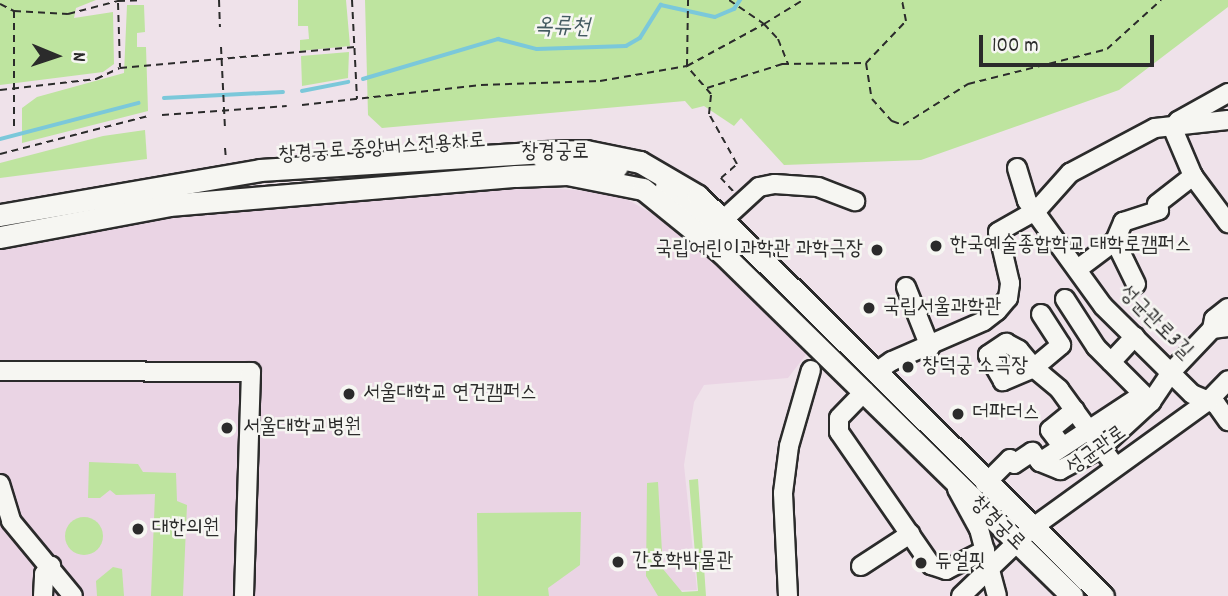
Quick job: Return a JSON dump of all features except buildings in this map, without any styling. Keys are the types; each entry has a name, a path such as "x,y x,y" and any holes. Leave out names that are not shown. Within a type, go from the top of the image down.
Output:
{"main road":[{"name":"창경궁로","path":"0,215 260,170 586,151 625,157 654,168 698,196 985,484 1103,596"},
{"name":"창경궁로","path":"0,237 169,205 543,174 628,184 660,199 865,391 1072,596"}],"street":[{"path":"1173,130 1178,121 1228,93"},
{"path":"876,372 892,360 984,321 1008,298 1009,262 999,232 1037,210 1069,173 1090,159 1155,128 1173,130 1228,120"},
{"path":"1173,130 1193,176 1228,222"},
{"name":"창경궁로 중앙버스전용차로","path":"0,225 260,181 544,161 633,170 669,188 693,208 918,422 925,423"},
{"name":"성균관로3길","path":"1017,168 1027,201 1037,210 1079,268 1103,306 1172,370 1192,394 1208,401"},
{"path":"1079,268 1115,241 1123,222 1140,214 1149,216 1159,210 1157,204 1193,176"},
{"path":"723,220 759,187 775,184 818,187 855,201"},
{"path":"1115,241 1136,284"},
{"path":"1091,286 1037,316 1061,345 1034,368 1003,381 988,355 1006,342 1019,350 1034,368 1076,410 1115,467"},
{"path":"906,287 930,346"},
{"path":"1065,299 1077,324 1096,347 1137,386 1146,399"},
{"path":"1077,324 1103,306"},
{"path":"1040,462 1060,470 1101,447 1172,370 1223,330 1214,319 1228,308"},
{"path":"1111,362 1135,336"},
{"path":"789,596 783,493 789,446 811,370"},
{"path":"0,371 251,372 244,596"},
{"name":"성균관로","path":"961,596 1032,528 1208,401 1228,380"},
{"name":"창경궁로","path":"865,391 839,418 839,432 931,565 946,570 985,550"},
{"path":"1040,462 1088,428 1146,399"},
{"path":"1208,401 1216,404 1228,421"},
{"path":"1076,410 1050,430 1082,459"},
{"name":"창경궁로","path":"985,484 1010,459 1014,464 1032,452 1040,462"},
{"path":"952,479 985,550 988,570 997,596"},
{"path":"0,484 11,521 51,566 73,596"},
{"path":"861,566 910,534"},
{"path":"43,596 44,574 51,566"}],"path":[{"path":"0,4 14,10 68,15 118,0 142,0"},
{"path":"118,0 120,68"},
{"path":"219,0 220,27"},
{"path":"352,0 357,100"},
{"path":"729,0 764,24 778,39 788,64"},
{"path":"302,105 481,85 600,80 687,66 803,0"},
{"path":"706,88 788,64 866,63 906,21 902,0"},
{"path":"866,63 872,99 892,121 903,125 968,85 1107,49 1161,0"},
{"path":"688,1 687,66 710,94 709,114 737,164 721,178 743,202"},
{"path":"14,10 14,127"},
{"path":"221,47 225,129"},
{"path":"0,90 96,79 120,68 355,47"},
{"path":"162,116 287,106"},
{"path":"0,154 148,116"}],"shaded area":[{"name":"서울대학교 연건캠퍼스","path":"503,185 616,193 679,229 811,348 788,378 704,385 694,402 684,465 697,590 661,591 661,596 0,596 0,246 131,216"}],"green space":[{"path":"0,0 96,0 76,8 74,18 113,12 114,64 103,72 0,85"},
{"path":"298,0 346,0 350,46 300,51 300,40 309,39 308,26 298,26"},
{"path":"365,0 1228,0 1228,7 1119,90 921,160 784,165 741,118 734,126 704,106 692,109 685,101 382,128 368,115"},
{"path":"127,5 144,5 145,32 137,33 137,47 146,47 148,111 22,143 22,108 37,97 124,73"},
{"path":"349,52 348,78 302,86 301,56"},
{"path":"145,130 147,159 0,178 0,163 103,136"},
{"path":"89,462 138,464 143,472 176,473 177,501 187,505 183,596 151,596 155,494 116,495 110,490 100,498 88,498"},
{"path":"698,479 706,596 658,596 646,576 647,483 658,482 663,569 682,592 698,591 689,480"},
{"path":"581,512 580,565 548,588 549,596 478,596 477,513"},
{"path":"84,517 98,522 103,536 98,550 84,555 70,550 65,536 70,522"},
{"path":"113,567 122,569 124,596 97,596 96,581"}],"waterway":[{"name":"옥류천","path":"363,79 498,39 537,49 626,46 640,38 661,5 715,17 734,9 740,0"},
{"name":"옥류천","path":"302,91 348,82"},
{"name":"옥류천","path":"164,98 283,92"},
{"name":"옥류천","path":"0,139 138,103"}],"place":[{"name":"한국예술종합학교 대학로캠퍼스","path":"936,246"},
{"name":"국립어린이과학관 과학극장","path":"877,250"},
{"name":"국립서울과학관","path":"869,308"},
{"name":"창덕궁 소극장","path":"908,367"},
{"name":"서울대학교 연건캠퍼스","path":"349,394"},
{"name":"더파더스","path":"958,414"},
{"name":"서울대학교병원","path":"227,428"},
{"name":"대한의원","path":"138,529"},
{"name":"간호학박물관","path":"618,562"},
{"name":"듀얼핏","path":"921,563"}]}
